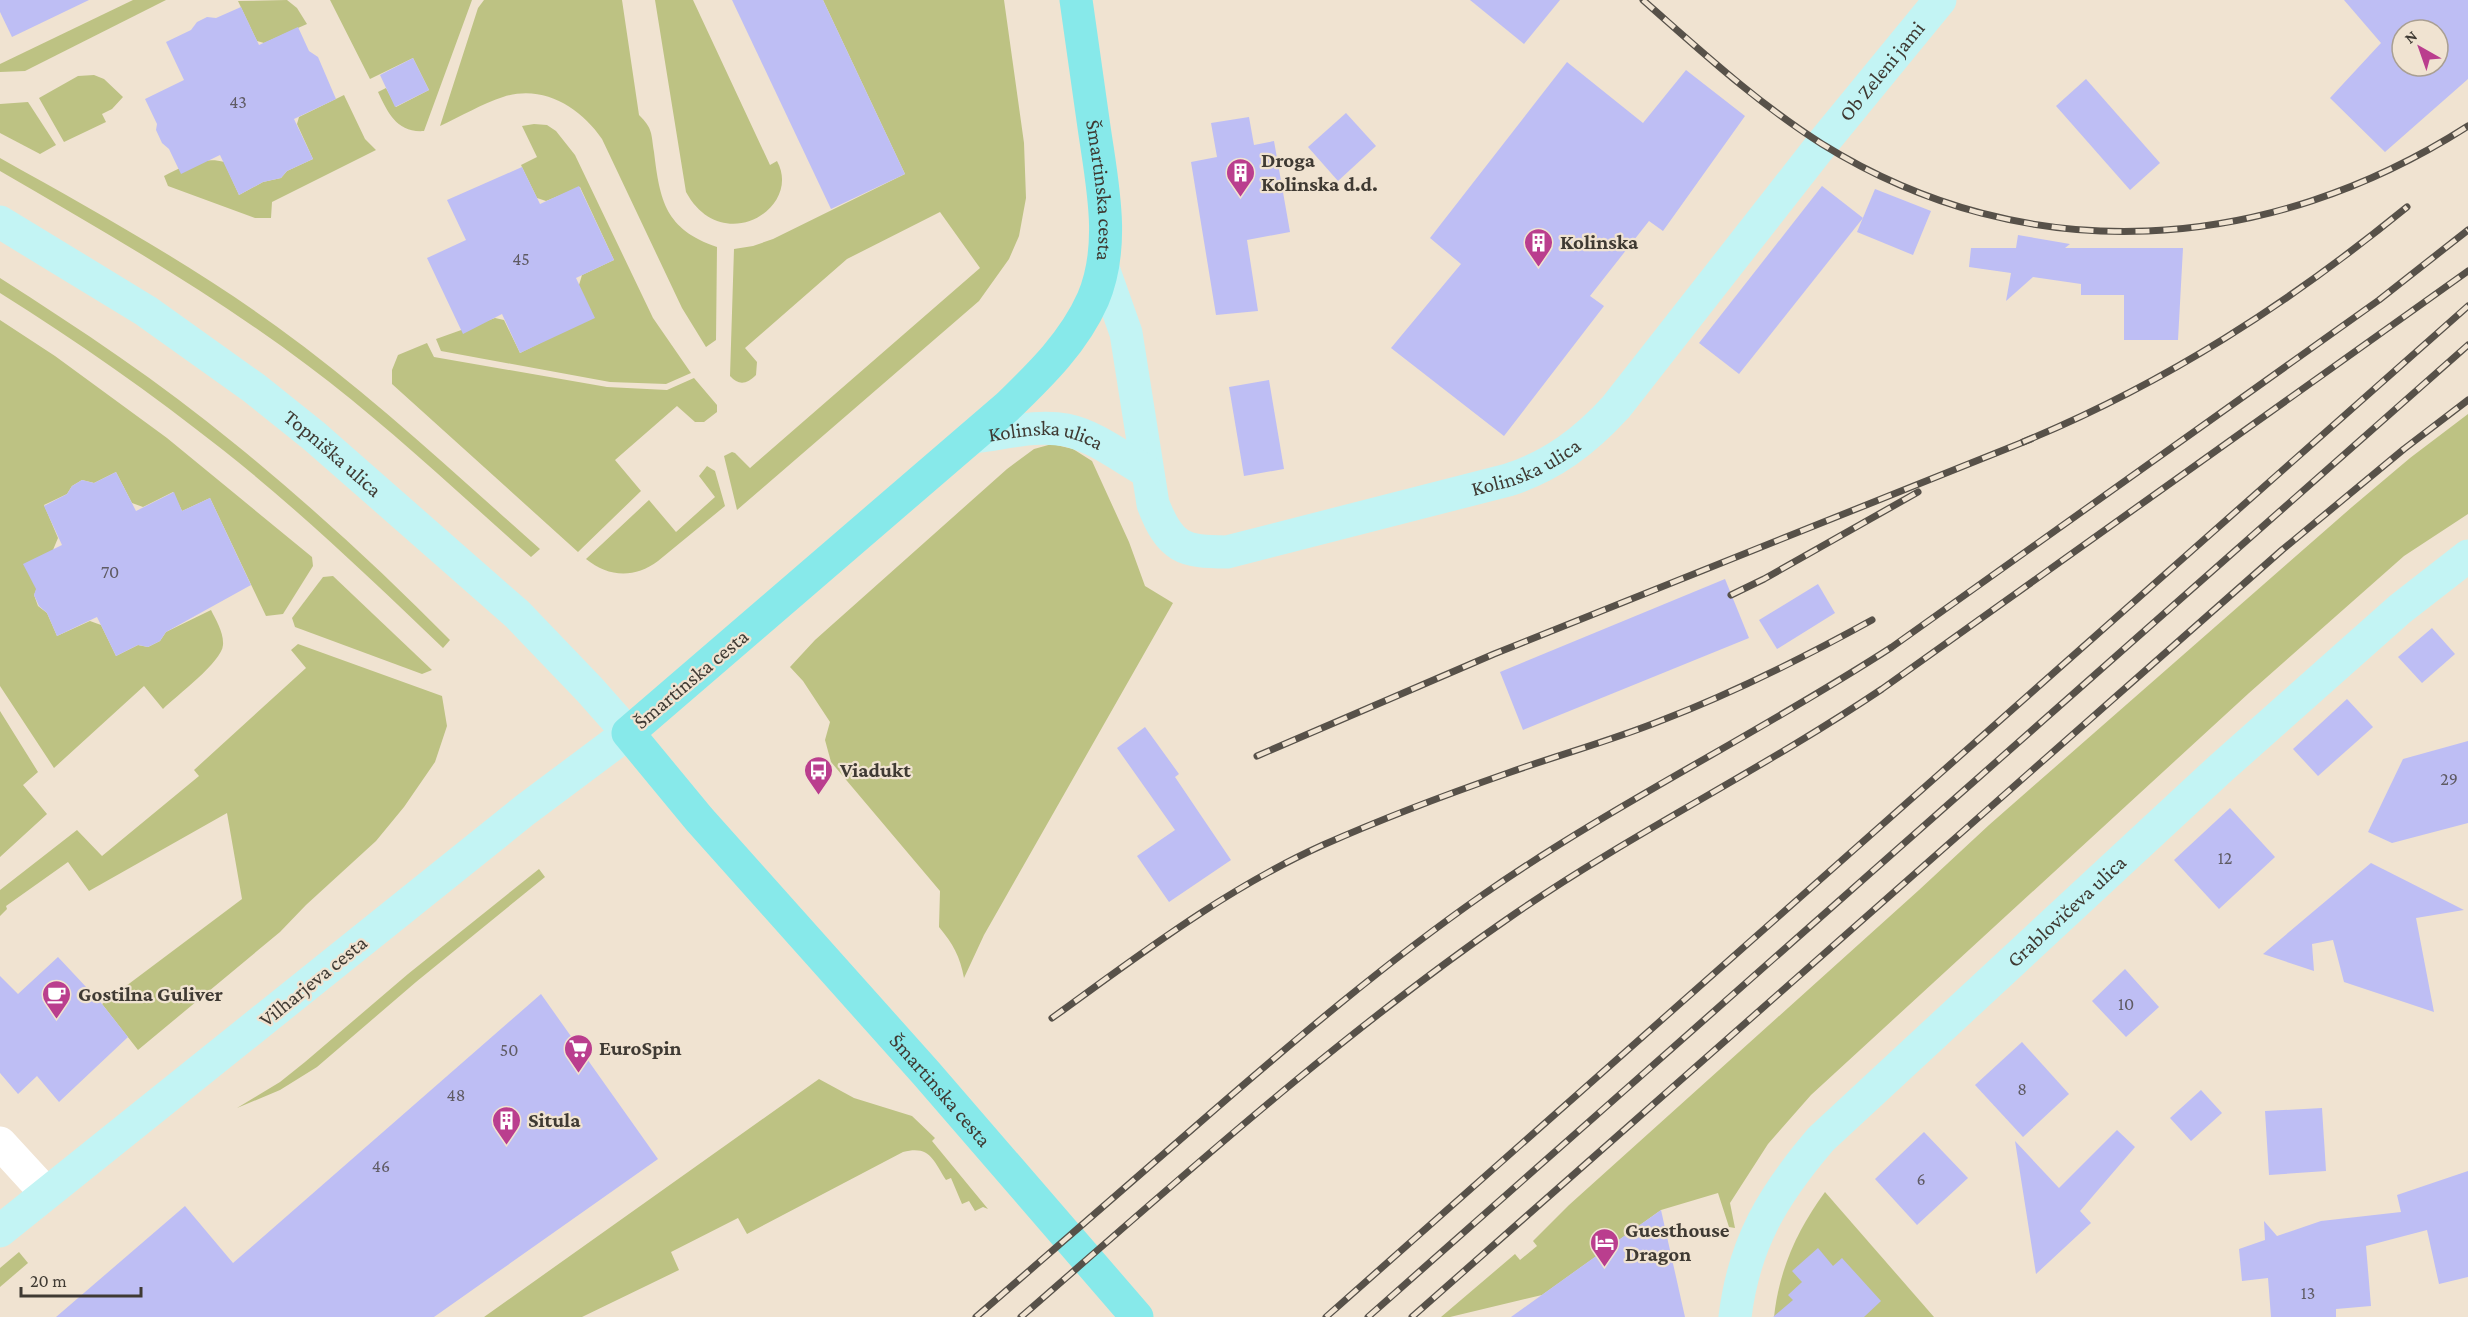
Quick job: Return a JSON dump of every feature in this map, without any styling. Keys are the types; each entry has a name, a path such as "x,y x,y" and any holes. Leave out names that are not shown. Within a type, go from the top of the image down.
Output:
{"main road":[{"name":"Šmartinska cesta","path":"1076,0 1104,199 1106,237 1099,284 1077,330 1054,359 972,437 627,733 699,819 926,1073 1137,1317"}],"street":[{"name":"Ob Zeleni jami","path":"1822,144 1940,0"},
{"name":"Kolinska ulica","path":"1102,268 1126,333 1146,471 1159,520 1178,545 1198,552 1227,552 1508,480 1542,467 1586,437 1616,407 1822,144"},
{"name":"Topniška ulica","path":"0,222 146,311 245,382 314,436 517,614 589,688 627,733"},
{"name":"Kolinska ulica","path":"972,437 1034,430 1064,430 1090,439 1146,471"},
{"name":"Grablovičeva ulica","path":"1735,1317 1744,1269 1771,1205 1783,1185 1821,1138 2221,768 2400,609 2468,556"},
{"name":"Vilharjeva cesta","path":"0,1231 525,810 627,733"},
{"path":"0,1143 46,1193"}],"green space":[{"path":"133,0 166,0 25,71 0,72 0,64"},
{"path":"287,0 297,8 307,24 264,43 257,41 238,1"},
{"path":"330,0 472,0 424,131 407,129 400,125 390,114 378,92 386,88 396,107 429,90 413,58 370,79"},
{"path":"484,0 622,0 639,115 651,132 663,199 668,211 686,231 717,247 716,340 706,347 682,308 602,139 583,117 572,108 546,96 518,94 487,103 440,126 478,8"},
{"path":"655,0 693,0 770,165 777,161 782,179 779,195 769,209 755,219 737,224 719,222 701,212 686,192"},
{"path":"823,0 1004,0 1024,143 1026,198 1019,236 1009,259 979,301 737,510 724,456 735,453 750,468 980,268 940,212 847,259 745,348 757,362 756,375 743,383 730,376 734,249 753,246 773,239 905,174"},
{"path":"94,75 104,79 123,97 112,109 102,114 106,122 64,142 39,98 78,76"},
{"path":"344,95 365,139 376,150 272,202 271,218 255,218 168,186 164,176 185,166 209,160 224,162 239,195 263,182 281,178 287,171 313,159 297,124 299,117"},
{"path":"28,102 56,145 40,154 0,133 0,104"},
{"path":"547,125 556,131 575,155 653,318 691,373 666,384 610,382 441,351 436,339 495,318 504,320 520,353 544,341 579,285 582,275 614,260 580,187 546,201 537,198 521,165 537,157 522,126"},
{"path":"0,158 175,259 276,326 344,378 540,549 531,557 365,411 270,338 156,264 0,171"},
{"path":"0,278 120,357 235,444 345,539 450,640 443,648 308,522 252,473 196,429 86,349 0,293"},
{"path":"0,320 55,356 167,438 312,557 313,566 283,614 266,616 210,498 182,511 173,492 143,507 132,503 116,472 94,483 82,480 72,486 67,494 44,505 58,538 34,595 38,606 47,613 57,636 90,621 101,625 116,656 138,645 148,647 160,641 166,632 211,610 223,640 221,652 215,660 163,709 144,686 54,768 0,686"},
{"path":"427,343 434,357 607,387 667,390 694,378 717,405 717,412 704,422 695,422 677,406 615,460 641,491 578,552 392,384 392,370 398,355"},
{"path":"2468,414 2468,514 2404,556 2249,693 1811,1095 1768,1144 1730,1203 1735,1228 1729,1227 1718,1193 1661,1210 1542,1295 1450,1317 1441,1317 1515,1254 1520,1260 1537,1246 1533,1241 1569,1205 1989,825 2352,507 2410,458"},
{"path":"1052,444 1073,449 1092,461 1129,542 1145,586 1173,603 984,935 964,978 955,951 939,927 940,891 831,762 825,740 830,722 803,681 790,667 815,640 1007,469 1034,449"},
{"path":"707,466 715,471 725,506 658,561 640,571 621,574 603,569 586,559 649,500 676,532 715,497 699,476"},
{"path":"333,576 432,670 422,674 295,627 292,618 323,577"},
{"path":"298,644 442,696 447,726 435,762 404,807 376,841 280,932 138,1050 102,1004 242,899 227,813 89,891 68,862 6,906 7,909 0,916 0,890 77,830 102,856 199,776 194,770 306,668 291,650"},
{"path":"0,711 38,772 23,785 47,814 0,857"},
{"path":"539,869 545,877 416,982 317,1067 280,1090 237,1108 280,1082 408,974"},
{"path":"819,1079 854,1098 912,1116 935,1138 932,1141 988,1209 983,1207 975,1211 969,1201 962,1204 951,1178 946,1180 930,1156 912,1150 903,1152 747,1234 738,1218 671,1252 679,1270 582,1317 484,1317"},
{"path":"1825,1192 1934,1317 1774,1317 1780,1283 1791,1251 1806,1221"},
{"path":"19,1252 28,1263 0,1287 0,1268"}],"building":[{"path":"0,0 89,0 12,37 0,12"},
{"path":"732,0 823,0 905,174 831,209"},
{"path":"1470,0 1560,0 1524,44"},
{"path":"2344,0 2468,0 2468,79 2385,152 2330,98 2381,43"},
{"path":"241,7 259,45 298,27 309,51 318,57 336,99 294,119 313,159 287,171 281,178 263,182 239,195 220,155 181,174 169,149 162,143 156,130 157,124 145,99 184,80 166,42 191,30 197,22 207,17 216,18"},
{"path":"413,58 429,90 395,107 380,75"},
{"name":"Kolinska","path":"1567,62 1643,123 1686,70 1745,116 1663,231 1649,221 1590,296 1604,306 1504,436 1391,348 1461,264 1430,238"},
{"path":"2086,79 2160,163 2130,190 2056,106"},
{"path":"1346,113 1376,146 1338,181 1308,147"},
{"name":"Droga Kolinska d.d.","path":"1249,117 1254,145 1274,141 1290,232 1247,240 1258,311 1216,315 1191,162 1217,157 1211,123"},
{"path":"522,167 540,204 579,186 614,260 576,278 595,318 520,353 502,314 463,334 427,258 466,240 447,200"},
{"path":"1822,186 1863,218 1739,374 1699,343"},
{"path":"1875,189 1931,211 1913,255 1857,232"},
{"path":"2018,235 2070,244 2065,248 2183,248 2178,340 2124,340 2124,295 2081,295 2081,284 2033,277 2006,301 2011,273 1969,267 1971,248 2016,248"},
{"path":"1269,380 1284,469 1244,476 1229,387"},
{"path":"116,472 136,511 174,492 182,511 210,498 251,585 166,632 160,641 148,647 138,645 116,656 97,617 57,636 47,613 39,606 34,595 36,589 23,564 62,545 44,506 67,494 72,486 82,480 94,483"},
{"path":"1725,579 1749,638 1523,730 1500,672"},
{"path":"1818,584 1835,613 1777,649 1759,620"},
{"path":"2432,628 2455,654 2422,683 2398,657"},
{"path":"2347,699 2373,727 2318,776 2293,749"},
{"path":"1145,727 1179,774 1175,777 1231,860 1169,902 1137,856 1175,830 1117,748"},
{"path":"2468,741 2468,823 2392,843 2368,832 2403,759"},
{"path":"2230,808 2275,857 2219,909 2174,860"},
{"path":"2371,863 2464,910 2416,918 2434,1012 2344,982 2333,940 2312,944 2314,971 2263,954"},
{"name":"Gostilna Guliver","path":"58,957 102,1004 128,1037 59,1102 37,1076 18,1094 0,1073 0,976 18,994"},
{"path":"2125,969 2159,1007 2126,1037 2092,1001"},
{"name":"Situla","path":"541,994 658,1159 434,1317 56,1317 185,1206 233,1263"},
{"path":"2022,1042 2069,1094 2023,1137 1975,1085"},
{"path":"2201,1090 2222,1113 2191,1141 2170,1118"},
{"path":"2322,1108 2326,1171 2269,1175 2265,1111"},
{"path":"2117,1130 2135,1147 2080,1211 2091,1223 2036,1274 2015,1141 2059,1188"},
{"path":"1924,1132 1968,1178 1917,1225 1875,1179"},
{"path":"2468,1171 2468,1277 2439,1284 2427,1230 2366,1246 2371,1306 2336,1309 2336,1317 2271,1317 2268,1278 2242,1281 2239,1249 2265,1240 2264,1221 2277,1236 2321,1221 2401,1212 2397,1195"},
{"path":"1661,1210 1685,1317 1511,1317 1620,1239"},
{"path":"1818,1248 1833,1266 1842,1258 1881,1301 1864,1317 1773,1317 1793,1300 1788,1295 1802,1282 1792,1271"}],"railway":[{"path":"1643,0 1752,94 1822,144 1901,185 1982,213 2064,228 2147,231 2230,222 2312,201 2391,169 2468,126"},
{"path":"2023,442 2127,394 2224,339 2317,276 2407,207"},
{"path":"976,1317 1306,1031 1445,922 1531,862 1790,710 1892,647 2379,300 2468,230"},
{"path":"1021,1317 1324,1057 1451,959 1561,883 1882,689 2468,271"},
{"path":"1326,1317 2468,306"},
{"path":"1368,1317 2468,345"},
{"path":"1412,1317 2282,550 2404,449 2468,400"},
{"path":"1257,756 1494,654 2031,439"},
{"path":"1731,595 1764,579 1918,492"},
{"path":"1052,1018 1217,903 1251,882 1323,845 1438,798 1622,735 1714,699 1872,620"}],"place":[{"name":"Droga Kolinska d.d.","path":"1240,198"},
{"name":"Kolinska","path":"1539,268"},
{"name":"Viadukt","path":"819,796"},
{"name":"Gostilna Guliver","path":"57,1020"},
{"name":"EuroSpin","path":"578,1074"},
{"name":"Situla","path":"507,1146"},
{"name":"Guesthouse Dragon","path":"1604,1268"}]}
